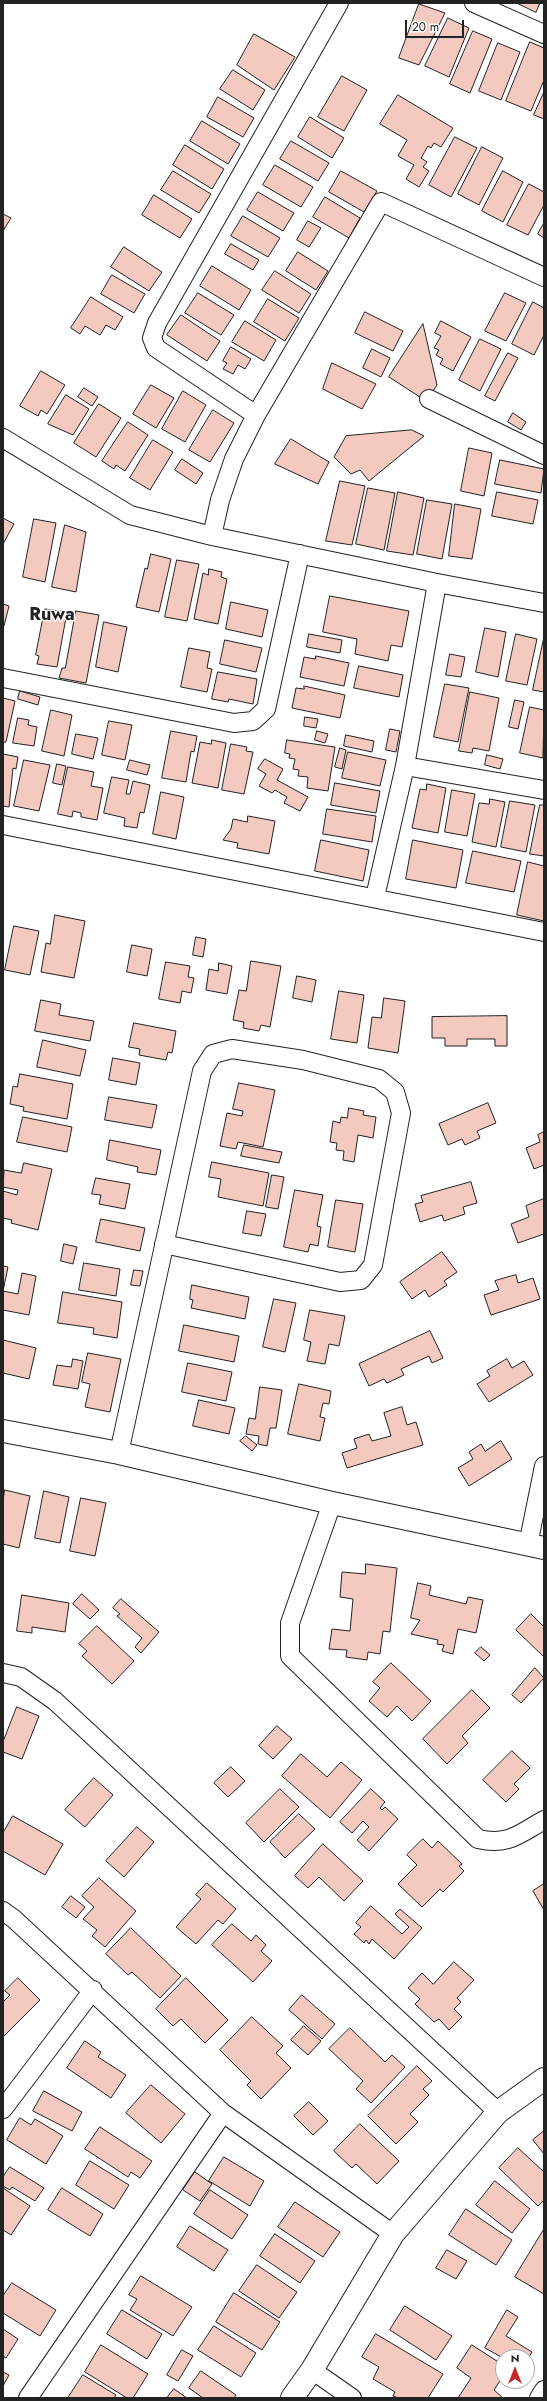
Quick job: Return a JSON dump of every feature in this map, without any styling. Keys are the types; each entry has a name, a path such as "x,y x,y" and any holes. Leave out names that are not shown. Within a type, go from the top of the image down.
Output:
{"street":[{"path":"256,415 156,348 152,338 156,323 339,3"},
{"path":"474,3 544,34"},
{"path":"212,536 220,500 234,459 256,415 381,202 544,277"},
{"path":"429,399 544,455"},
{"path":"3,438 130,515 212,536 437,583 544,603"},
{"path":"3,678 234,723 253,722 266,709 300,554"},
{"path":"375,897 405,766 437,583"},
{"path":"405,766 544,790"},
{"path":"3,825 142,854 375,897 544,932"},
{"path":"119,1453 164,1244 202,1071 213,1054 232,1049 303,1060 379,1079 395,1092 401,1113 373,1265 361,1280 340,1282 164,1244"},
{"path":"3,1431 119,1453 332,1504 536,1547 544,1466"},
{"path":"332,1504 290,1623 290,1656 478,1839 490,1842 506,1841 544,1820"},
{"path":"3,1673 21,1677 55,1701 498,2112"},
{"path":"3,1911 14,1919 93,1990 223,2113 393,2234"},
{"path":"3,2109 93,1990"},
{"path":"292,2398 312,2370 393,2234 498,2112 544,2078"},
{"path":"28,2398 223,2113"},
{"path":"312,2370 352,2398"},
{"path":"539,2398 544,2390"}],"building":[{"path":"517,3 540,3 536,12"},
{"path":"419,4 445,13 419,65 399,58"},
{"path":"448,18 469,28 449,77 425,66"},
{"path":"473,31 492,39 470,93 450,84"},
{"path":"254,34 295,57 274,90 237,65"},
{"path":"530,42 544,48 544,80 531,111 506,101"},
{"path":"498,43 520,52 501,100 479,91"},
{"path":"233,70 265,90 253,110 220,89"},
{"path":"342,76 367,90 344,131 318,117"},
{"path":"544,92 544,119 534,115"},
{"path":"398,95 453,128 441,147 434,143 431,148 428,146 421,158 427,162 423,167 429,171 419,187 406,179 414,165 398,156 407,140 380,124"},
{"path":"218,97 254,118 243,137 207,117"},
{"path":"310,117 344,138 332,158 298,137"},
{"path":"202,121 240,144 228,164 190,141"},
{"path":"455,137 477,148 451,197 429,185"},
{"path":"291,141 329,163 318,181 280,159"},
{"path":"185,145 224,169 212,189 173,165"},
{"path":"482,147 503,158 479,205 458,194"},
{"path":"275,165 313,187 301,207 263,185"},
{"path":"173,171 211,194 199,213 161,190"},
{"path":"341,171 377,191 364,212 329,192"},
{"path":"503,171 523,182 503,222 482,211"},
{"path":"529,184 544,192 544,205 528,235 507,225"},
{"path":"258,192 294,213 283,231 247,210"},
{"path":"154,195 192,219 180,238 142,215"},
{"path":"325,197 360,218 349,238 313,217"},
{"path":"3,214 11,218 3,231"},
{"path":"243,216 280,238 268,257 231,236"},
{"path":"308,221 321,228 309,247 297,240"},
{"path":"544,223 544,238 538,234"},
{"path":"231,244 259,260 253,270 225,254"},
{"path":"124,247 162,272 149,291 111,267"},
{"path":"298,252 328,271 316,290 286,271"},
{"path":"212,266 251,290 239,310 200,286"},
{"path":"275,271 311,294 299,313 262,290"},
{"path":"112,275 145,294 134,313 101,294"},
{"path":"198,293 234,315 221,335 185,313"},
{"path":"505,293 526,303 506,341 485,331"},
{"path":"91,297 123,317 115,330 106,325 100,335 85,326 80,334 71,328"},
{"path":"268,299 299,318 285,341 254,322"},
{"path":"533,302 544,308 544,335 534,355 512,344"},
{"path":"365,312 403,331 393,351 355,333"},
{"path":"181,315 220,341 207,361 167,335"},
{"path":"245,321 276,340 264,361 232,342"},
{"path":"441,321 471,337 453,371 440,364 443,359 436,355 439,350 434,348 441,336 435,333"},
{"path":"423,324 437,385 426,401 389,377"},
{"path":"480,339 501,349 480,391 459,380"},
{"path":"231,347 251,359 245,369 238,365 233,374 223,369 227,363 223,361"},
{"path":"372,349 390,358 381,377 363,368"},
{"path":"508,353 518,358 495,401 485,396"},
{"path":"332,363 376,384 362,409 323,389"},
{"path":"41,371 65,385 47,414 41,410 38,416 20,406"},
{"path":"151,385 174,398 156,428 133,414"},
{"path":"84,388 98,397 92,406 78,397"},
{"path":"183,391 206,405 185,442 162,429"},
{"path":"66,395 89,409 73,435 48,424"},
{"path":"99,404 121,418 96,457 74,443"},
{"path":"213,410 234,423 210,462 189,450"},
{"path":"513,413 526,422 521,430 508,422"},
{"path":"128,422 148,435 125,471 116,465 114,469 102,461"},
{"path":"412,430 424,436 369,481 360,470 351,474 334,457 346,436"},
{"path":"291,439 329,462 318,484 275,464"},
{"path":"153,440 173,452 150,490 130,478"},
{"path":"469,448 492,453 484,496 461,491"},
{"path":"182,459 203,473 196,484 175,470"},
{"path":"500,460 544,469 541,493 495,484"},
{"path":"340,481 365,486 352,545 326,541"},
{"path":"368,488 395,493 384,550 356,544"},
{"path":"398,492 424,498 413,555 387,551"},
{"path":"497,492 538,500 533,524 492,516"},
{"path":"427,500 452,504 442,559 417,554"},
{"path":"455,504 481,509 472,559 449,556"},
{"path":"3,518 14,524 3,544"},
{"path":"34,519 56,523 45,582 23,577"},
{"path":"65,525 86,532 76,592 52,587"},
{"path":"151,554 171,559 159,612 136,607 145,568 147,569"},
{"path":"177,560 199,564 187,621 165,617"},
{"path":"209,569 222,572 221,577 227,579 218,624 194,619 203,573 208,575"},
{"path":"330,596 409,611 402,647 391,645 388,661 355,654 357,639 323,632"},
{"path":"231,602 268,610 262,637 226,629"},
{"path":"3,604 9,606 4,626 3,626"},
{"path":"45,609 67,612 57,667 37,664 39,656 36,655"},
{"path":"76,611 99,615 86,683 59,678 62,668 65,668"},
{"path":"104,622 127,627 118,672 96,667"},
{"path":"485,628 506,632 498,677 476,672"},
{"path":"309,634 342,640 340,653 307,647"},
{"path":"516,634 537,639 527,685 506,681"},
{"path":"544,637 544,692 533,690"},
{"path":"225,640 262,648 256,672 220,664"},
{"path":"189,648 210,652 207,668 212,669 207,692 181,687"},
{"path":"450,654 465,657 461,677 446,675"},
{"path":"316,656 349,663 344,686 300,677 304,657 315,659"},
{"path":"359,666 403,675 399,697 354,688"},
{"path":"218,672 257,679 253,704 229,699 228,702 212,699"},
{"path":"445,684 469,688 458,742 434,737"},
{"path":"304,686 345,695 340,718 292,708 296,688 304,689"},
{"path":"20,691 40,697 38,705 18,699"},
{"path":"470,692 499,698 489,751 473,748 472,753 459,751"},
{"path":"3,698 15,701 6,742 3,742"},
{"path":"515,700 524,702 518,729 509,727"},
{"path":"530,707 544,710 543,758 520,753"},
{"path":"51,710 72,715 64,756 42,751"},
{"path":"305,717 318,719 316,728 304,726"},
{"path":"18,718 29,720 28,725 37,727 34,746 13,743"},
{"path":"109,721 132,725 125,760 102,755"},
{"path":"390,729 400,731 396,752 386,750"},
{"path":"171,731 197,736 194,752 191,751 186,782 162,778"},
{"path":"317,731 328,734 325,743 315,740"},
{"path":"76,734 98,738 93,759 72,754"},
{"path":"346,735 374,741 372,752 344,746"},
{"path":"212,740 226,743 218,788 192,783 200,742 211,744"},
{"path":"287,740 335,747 328,791 307,788 308,777 298,776 299,770 293,769 295,759 289,758 290,754 285,753"},
{"path":"231,744 247,747 246,751 253,752 244,794 222,790"},
{"path":"340,748 346,750 342,769 335,767"},
{"path":"348,752 386,760 380,786 342,778"},
{"path":"3,754 18,757 16,769 13,768 9,807 3,806"},
{"path":"487,755 503,759 500,769 485,765"},
{"path":"265,759 283,769 277,780 308,797 300,811 284,803 287,797 275,790 272,793 259,786 266,774 258,769"},
{"path":"24,760 50,765 39,811 14,806"},
{"path":"130,760 150,765 147,775 127,770"},
{"path":"57,764 66,766 62,785 53,783"},
{"path":"68,767 94,772 91,786 103,788 97,820 81,817 81,813 73,811 72,817 58,814"},
{"path":"112,777 129,780 126,794 130,794 133,781 150,785 144,813 140,812 137,828 124,826 125,818 104,813"},
{"path":"335,783 380,791 376,813 331,805"},
{"path":"427,784 446,788 438,833 412,828 420,789 426,790"},
{"path":"452,790 475,794 467,836 445,832"},
{"path":"161,792 184,797 176,839 153,834"},
{"path":"490,799 505,802 496,847 472,842 479,803 489,804"},
{"path":"510,801 535,805 526,852 501,847"},
{"path":"540,805 544,805 544,856 530,854"},
{"path":"327,809 376,816 372,842 323,834"},
{"path":"248,816 275,821 269,854 237,848 238,843 223,840 231,829 233,819 247,822"},
{"path":"321,840 369,850 363,881 315,871"},
{"path":"413,840 463,850 456,888 406,879"},
{"path":"473,851 521,861 514,892 466,883"},
{"path":"528,862 544,866 544,921 517,915"},
{"path":"55,915 85,921 74,978 41,972 46,943 50,944"},
{"path":"14,926 39,931 30,975 5,970"},
{"path":"196,937 206,939 203,957 193,955"},
{"path":"132,945 152,949 147,976 127,972"},
{"path":"251,961 281,966 270,1027 261,1025 259,1031 243,1028 244,1022 233,1020 239,990 246,991"},
{"path":"166,962 190,966 188,977 194,978 191,993 182,991 180,1003 159,999"},
{"path":"219,963 232,966 227,994 206,990 209,969 218,971"},
{"path":"297,976 316,980 312,1002 293,998"},
{"path":"339,991 364,995 357,1043 331,1039"},
{"path":"384,998 405,1001 398,1053 368,1048 372,1017 381,1018"},
{"path":"41,1000 61,1004 59,1015 94,1021 90,1041 35,1031"},
{"path":"507,1016 507,1046 495,1046 495,1039 467,1039 467,1046 445,1046 445,1038 432,1038 432,1017"},
{"path":"134,1023 176,1031 172,1053 168,1052 166,1060 139,1055 140,1049 129,1047"},
{"path":"43,1040 86,1050 80,1076 37,1067"},
{"path":"113,1058 140,1063 136,1085 109,1080"},
{"path":"20,1074 73,1084 67,1119 23,1111 24,1107 10,1104 13,1086 17,1087"},
{"path":"239,1083 275,1090 263,1147 238,1142 236,1149 220,1146 227,1113 242,1116 243,1111 233,1109"},
{"path":"109,1097 157,1105 152,1128 105,1120"},
{"path":"488,1103 496,1123 477,1131 480,1138 465,1145 462,1139 448,1145 439,1124"},
{"path":"349,1108 364,1111 363,1115 376,1117 373,1138 358,1135 354,1162 343,1160 344,1151 336,1150 337,1143 330,1142 333,1121 340,1123 341,1117 347,1118"},
{"path":"23,1117 72,1127 67,1152 17,1142"},
{"path":"544,1132 544,1165 534,1169 526,1148 540,1142 538,1135"},
{"path":"110,1140 161,1150 156,1175 137,1172 138,1167 107,1160"},
{"path":"244,1145 282,1152 279,1163 241,1156"},
{"path":"212,1162 269,1173 263,1206 218,1197 221,1179 209,1177"},
{"path":"24,1163 52,1169 38,1230 11,1223 12,1220 3,1218 3,1191 17,1195 18,1190 3,1187 4,1170 21,1173"},
{"path":"272,1175 284,1177 278,1209 266,1207"},
{"path":"96,1178 130,1184 125,1209 99,1204 101,1195 92,1194"},
{"path":"471,1182 477,1203 463,1207 465,1214 444,1221 442,1215 420,1222 415,1204 423,1202 421,1196"},
{"path":"295,1190 323,1195 317,1226 321,1227 318,1246 310,1244 308,1252 284,1247"},
{"path":"544,1199 544,1234 518,1243 511,1224 529,1217 526,1206"},
{"path":"336,1200 363,1204 355,1252 328,1247"},
{"path":"247,1211 266,1214 261,1236 243,1233"},
{"path":"101,1219 145,1228 140,1251 96,1242"},
{"path":"64,1244 77,1247 73,1264 61,1261"},
{"path":"442,1252 457,1272 444,1281 447,1285 429,1297 425,1290 412,1299 400,1282"},
{"path":"84,1263 120,1269 116,1296 79,1290"},
{"path":"3,1266 8,1267 3,1291"},
{"path":"134,1270 143,1271 140,1286 131,1285"},
{"path":"22,1273 36,1276 29,1315 3,1310 3,1291 18,1294"},
{"path":"516,1275 518,1283 533,1278 540,1299 491,1315 484,1295 499,1290 495,1281"},
{"path":"192,1285 249,1297 245,1319 191,1308 193,1300 190,1299"},
{"path":"63,1292 122,1302 117,1338 93,1334 94,1328 58,1323"},
{"path":"274,1299 296,1303 285,1352 263,1347"},
{"path":"310,1310 345,1316 339,1346 329,1344 325,1364 307,1361 311,1342 304,1340"},
{"path":"184,1325 239,1336 234,1362 179,1351"},
{"path":"430,1331 443,1358 432,1363 429,1356 401,1369 404,1375 387,1383 384,1379 369,1386 359,1364"},
{"path":"3,1340 36,1348 29,1379 3,1373"},
{"path":"88,1353 121,1359 110,1412 85,1407 90,1384 82,1382"},
{"path":"73,1359 83,1361 78,1389 53,1385 57,1365 71,1367"},
{"path":"507,1359 512,1368 524,1361 533,1375 489,1402 477,1384 490,1376 487,1371"},
{"path":"188,1363 232,1372 226,1401 182,1392"},
{"path":"299,1384 331,1391 329,1404 323,1403 320,1417 325,1418 320,1441 288,1434"},
{"path":"260,1387 282,1390 276,1428 270,1428 267,1446 258,1444 259,1436 246,1434 249,1418 255,1419"},
{"path":"199,1400 235,1408 229,1434 193,1426"},
{"path":"402,1407 407,1425 416,1422 423,1445 347,1468 342,1453 357,1448 354,1439 369,1434 372,1441 391,1436 384,1413"},
{"path":"246,1436 257,1445 252,1451 240,1441"},
{"path":"501,1441 512,1459 469,1486 458,1468 473,1459 469,1452 481,1444 485,1451"},
{"path":"5,1490 30,1496 19,1548 3,1544 3,1501"},
{"path":"44,1491 69,1497 60,1543 35,1538"},
{"path":"81,1498 106,1503 95,1556 70,1551"},
{"path":"366,1564 397,1568 390,1632 383,1631 380,1654 368,1652 367,1660 346,1657 347,1650 329,1649 332,1629 350,1631 353,1599 340,1597 342,1572 365,1574"},
{"path":"418,1583 431,1586 429,1595 466,1604 468,1597 483,1600 476,1633 458,1629 453,1654 442,1651 444,1645 437,1644 438,1640 411,1634 420,1620 411,1618"},
{"path":"82,1594 99,1610 90,1619 73,1604"},
{"path":"22,1595 69,1603 65,1632 32,1627 32,1633 17,1631"},
{"path":"121,1599 159,1632 141,1653 135,1647 142,1638 117,1616 120,1614 113,1608"},
{"path":"531,1614 544,1627 544,1657 516,1630"},
{"path":"97,1626 134,1661 112,1684 82,1656 87,1651 79,1644"},
{"path":"481,1647 490,1655 484,1661 475,1653"},
{"path":"391,1663 431,1701 412,1721 397,1706 387,1717 369,1701 380,1688 373,1682"},
{"path":"535,1668 544,1678 521,1703 512,1695"},
{"path":"472,1690 490,1708 462,1736 468,1743 447,1764 423,1739"},
{"path":"17,1707 39,1716 22,1759 3,1752 3,1742"},
{"path":"277,1726 292,1739 273,1759 259,1746"},
{"path":"512,1751 530,1768 514,1784 519,1789 506,1802 483,1780"},
{"path":"301,1754 327,1777 341,1762 362,1780 330,1818 282,1776"},
{"path":"231,1767 245,1781 228,1797 214,1783"},
{"path":"94,1778 113,1795 85,1827 65,1810"},
{"path":"280,1789 299,1807 264,1842 246,1823"},
{"path":"371,1789 385,1802 380,1808 382,1810 385,1807 398,1819 369,1851 357,1840 369,1827 363,1821 352,1833 340,1822"},
{"path":"299,1814 315,1829 285,1858 270,1842"},
{"path":"13,1816 63,1844 45,1875 3,1851 3,1833"},
{"path":"137,1827 154,1842 124,1877 106,1861"},
{"path":"423,1839 432,1848 438,1841 462,1864 459,1866 464,1871 443,1892 440,1889 422,1907 398,1884 417,1865 407,1855"},
{"path":"323,1844 363,1881 344,1901 319,1877 308,1888 295,1876"},
{"path":"99,1878 136,1911 105,1947 92,1936 97,1930 83,1919 94,1907 82,1896"},
{"path":"207,1883 236,1909 223,1924 218,1920 196,1944 176,1927 201,1899 196,1895"},
{"path":"544,1884 544,1910 533,1891"},
{"path":"71,1896 85,1907 76,1918 62,1907"},
{"path":"371,1906 402,1934 409,1927 395,1914 400,1909 422,1928 394,1959 372,1939 369,1944 366,1940 364,1943 354,1934 361,1927 356,1923"},
{"path":"232,1924 251,1941 256,1935 266,1945 261,1951 272,1961 253,1982 212,1945"},
{"path":"131,1928 181,1976 160,1998 132,1972 128,1975 106,1954"},
{"path":"454,1962 474,1980 457,1998 461,2002 454,2009 462,2017 449,2030 439,2019 434,2022 415,2004 420,1999 408,1988 422,1973 433,1984"},
{"path":"18,1978 40,2000 3,2037 3,2002 10,1995 5,1991"},
{"path":"186,1978 228,2020 205,2043 181,2019 173,2026 156,2009"},
{"path":"302,1995 335,2024 322,2039 289,2010"},
{"path":"252,2017 283,2046 276,2053 291,2068 261,2099 247,2085 251,2081 220,2050"},
{"path":"304,2026 321,2041 308,2055 291,2040"},
{"path":"350,2028 385,2062 392,2055 405,2067 371,2103 356,2089 363,2081 329,2049"},
{"path":"85,2041 101,2052 98,2057 126,2075 111,2098 67,2068"},
{"path":"417,2066 432,2081 423,2089 429,2095 410,2114 418,2122 396,2144 368,2116"},
{"path":"151,2085 185,2114 161,2143 126,2113"},
{"path":"44,2091 82,2112 72,2131 33,2111"},
{"path":"309,2102 328,2121 313,2135 294,2116"},
{"path":"20,2118 31,2125 35,2119 63,2136 46,2164 7,2140"},
{"path":"360,2124 399,2161 377,2184 356,2164 352,2168 334,2151"},
{"path":"100,2127 152,2161 140,2178 131,2172 128,2177 85,2149"},
{"path":"544,2131 544,2154 533,2140"},
{"path":"518,2148 544,2172 544,2200 538,2206 499,2168"},
{"path":"224,2157 264,2181 250,2206 209,2181"},
{"path":"90,2161 129,2185 114,2209 76,2185"},
{"path":"10,2167 44,2188 35,2201 12,2187 10,2190 3,2186 3,2177"},
{"path":"195,2172 212,2184 200,2201 183,2190"},
{"path":"495,2181 530,2209 512,2233 476,2205"},
{"path":"3,2188 30,2206 11,2235 3,2230"},
{"path":"62,2188 103,2214 90,2236 48,2210"},
{"path":"210,2190 248,2215 232,2239 194,2214"},
{"path":"295,2202 340,2232 323,2257 278,2227"},
{"path":"466,2209 512,2240 496,2265 449,2235"},
{"path":"190,2226 228,2250 214,2271 177,2247"},
{"path":"544,2229 544,2294 515,2277"},
{"path":"275,2234 315,2261 300,2283 260,2256"},
{"path":"447,2250 467,2261 456,2279 436,2268"},
{"path":"257,2265 297,2292 279,2318 239,2291"},
{"path":"141,2276 192,2307 173,2336 130,2310 137,2299 129,2295"},
{"path":"12,2283 56,2310 40,2336 3,2313 3,2296"},
{"path":"234,2293 280,2322 262,2350 216,2322"},
{"path":"405,2306 452,2336 436,2360 390,2330"},
{"path":"122,2310 162,2334 147,2359 107,2334"},
{"path":"507,2310 518,2317 506,2336 527,2349 495,2349 495,2354 485,2348"},
{"path":"214,2326 256,2353 241,2377 198,2350"},
{"path":"3,2329 18,2339 6,2358 3,2356"},
{"path":"376,2334 443,2374 428,2398 398,2398 393,2396 395,2392 373,2379 379,2367 362,2357"},
{"path":"101,2345 148,2374 133,2398 127,2398 85,2372"},
{"path":"472,2345 495,2360 494,2390 503,2398 458,2398 471,2378 457,2368"},
{"path":"182,2350 193,2356 178,2381 167,2375"},
{"path":"201,2371 236,2395 234,2398 203,2398 189,2388"},
{"path":"3,2372 9,2375 3,2386"},
{"path":"83,2375 116,2395 114,2398 68,2398"},
{"path":"174,2389 187,2398 167,2398"}],"district":[{"name":"Ruwa","path":"52,616"}]}
